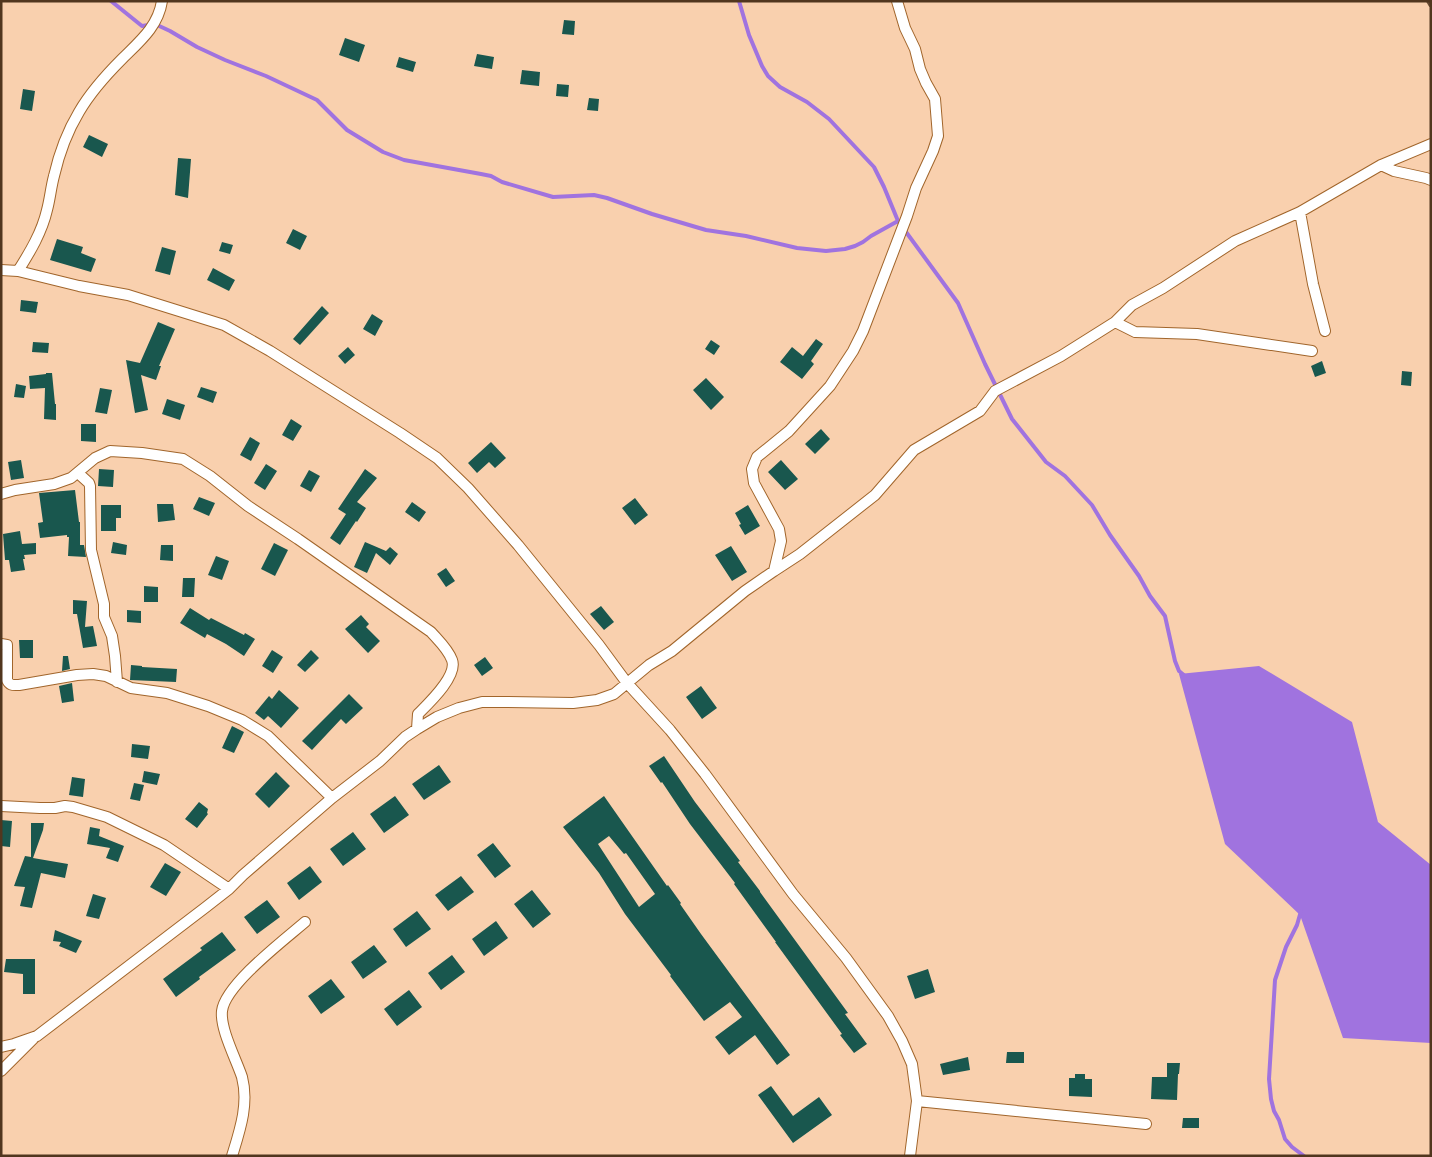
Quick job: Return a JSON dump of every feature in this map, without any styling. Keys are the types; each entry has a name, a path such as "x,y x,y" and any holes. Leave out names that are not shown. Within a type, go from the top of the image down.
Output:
{"street":[{"path":"18,271 40,232 65,140 79,111 100,83 155,24 161,10 162,1"},
{"path":"774,571 781,541 779,529 754,483 752,469 757,457 789,430 830,386 853,351 863,331 916,188 938,136 935,99 920,69 915,49 905,28 897,1"},
{"path":"1,1070 37,1036 229,889 332,798 418,729 438,717 459,708 482,702 573,703 597,700 614,694 649,664 672,651 745,591 800,554 875,496 914,450 980,411 995,391 1061,356 1115,322 1132,305 1163,288 1235,241 1300,212 1381,165 1431,144"},
{"path":"1381,165 1394,171 1431,180"},
{"path":"1300,212 1313,284 1325,331"},
{"path":"1,270 18,271 79,286 128,294 224,325 285,360 400,433 437,458 468,488 518,545 600,645 628,683 670,730 705,774 793,894 851,966 888,1016 912,1064 917,1101 910,1156"},
{"path":"1115,322 1135,332 1197,334 1312,351"},
{"path":"1,494 54,484 71,478 94,458 110,451 183,459 210,476 248,506 431,632 453,662 450,676 418,714 418,729"},
{"path":"78,473 90,486 91,550 104,604 104,617 112,636 117,682"},
{"path":"1,644 8,647 7,680 9,684 93,674 106,676 131,688 167,693 208,706 242,720 268,736 332,798"},
{"path":"1,806 55,808 64,806 107,817 164,845 229,889"},
{"path":"232,1156 241,1126 245,1101 242,1078 228,1041 222,1011 228,995 246,975 305,922"},
{"path":"1,1047 37,1036"},
{"path":"917,1101 1146,1124"}],"shaded area":[{"path":"1259,666 1352,722 1378,822 1431,865 1431,1043 1343,1038 1300,915 1225,844 1179,674"}],"building":[{"path":"564,20 575,21 574,35 562,34"},
{"path":"345,38 365,45 359,62 339,55"},
{"path":"477,54 494,57 492,69 474,66"},
{"path":"399,57 416,62 413,72 396,67"},
{"path":"522,70 540,72 539,86 520,84"},
{"path":"557,84 569,85 568,97 556,96"},
{"path":"23,89 35,91 32,111 20,109"},
{"path":"589,98 599,99 598,111 587,110"},
{"path":"89,135 108,144 102,157 83,147"},
{"path":"178,158 191,159 188,198 175,195"},
{"path":"293,229 307,236 300,250 286,243"},
{"path":"57,239 83,247 81,253 96,259 91,272 50,260"},
{"path":"222,242 233,245 230,254 219,251"},
{"path":"162,247 176,251 170,275 155,271"},
{"path":"213,268 235,280 229,291 207,280"},
{"path":"21,300 38,302 36,313 20,311"},
{"path":"322,306 329,313 300,345 293,339"},
{"path":"372,314 383,321 375,336 363,329"},
{"path":"158,322 175,329 159,366 161,366 156,380 141,375 148,410 135,413 126,360 140,363"},
{"path":"816,339 823,344 811,361 814,364 802,379 780,362 792,347 803,356"},
{"path":"711,340 720,346 714,355 705,349"},
{"path":"33,342 49,343 48,353 32,352"},
{"path":"348,347 355,355 345,364 338,356"},
{"path":"1322,361 1326,373 1315,377 1311,366"},
{"path":"1402,371 1412,372 1411,386 1401,385"},
{"path":"52,373 56,420 44,419 45,388 30,389 29,376"},
{"path":"706,378 724,397 711,410 693,390"},
{"path":"16,384 26,386 24,398 14,397"},
{"path":"201,387 217,392 213,403 197,397"},
{"path":"100,388 112,390 107,414 95,412"},
{"path":"167,399 185,405 180,420 162,414"},
{"path":"291,419 302,426 293,441 282,435"},
{"path":"81,424 96,424 96,442 81,441"},
{"path":"821,429 830,439 815,454 805,444"},
{"path":"250,437 260,443 251,461 240,455"},
{"path":"491,442 506,458 495,468 489,462 477,473 468,463"},
{"path":"21,460 24,478 11,480 8,462"},
{"path":"781,460 798,479 785,490 768,472"},
{"path":"266,464 277,471 265,490 254,483"},
{"path":"99,469 114,470 113,487 98,486"},
{"path":"365,469 377,478 357,502 366,508 340,545 330,538 346,514 338,509"},
{"path":"309,470 320,476 311,492 300,486"},
{"path":"75,490 80,522 80,545 84,545 86,557 68,556 69,537 67,535 40,538 38,523 43,522 39,493"},
{"path":"199,497 215,503 209,516 193,509"},
{"path":"635,498 648,515 635,525 622,508"},
{"path":"412,502 426,512 419,522 405,512"},
{"path":"157,504 173,504 175,520 158,522"},
{"path":"101,505 121,505 121,518 116,518 116,531 101,531"},
{"path":"748,505 760,526 745,535 735,513"},
{"path":"20,531 22,544 36,543 36,554 24,555 25,570 11,572 9,560 5,560 3,534"},
{"path":"113,542 127,545 126,555 111,553"},
{"path":"365,542 386,551 390,547 398,554 390,565 376,553 367,573 354,567"},
{"path":"274,543 288,550 275,576 261,569"},
{"path":"161,545 173,545 173,561 160,560"},
{"path":"731,546 747,572 732,581 715,555"},
{"path":"216,556 229,561 222,580 208,575"},
{"path":"446,568 455,581 446,587 437,574"},
{"path":"183,578 195,578 194,597 182,597"},
{"path":"144,586 158,587 158,602 144,602"},
{"path":"73,600 87,601 85,627 93,626 97,646 83,648 77,614 73,614"},
{"path":"601,606 614,622 604,630 590,614"},
{"path":"190,608 209,620 211,618 255,639 244,656 207,634 205,638 180,623"},
{"path":"127,610 141,611 141,623 127,622"},
{"path":"361,615 369,624 366,627 380,641 368,653 345,629"},
{"path":"19,640 33,640 33,658 20,658"},
{"path":"272,650 283,657 273,673 262,666"},
{"path":"311,650 319,658 305,672 297,665"},
{"path":"63,656 68,656 70,669 62,671"},
{"path":"485,657 493,668 482,676 474,665"},
{"path":"131,665 177,669 176,682 130,680"},
{"path":"72,683 74,701 62,703 59,686"},
{"path":"701,686 717,708 702,719 686,697"},
{"path":"279,690 299,708 281,728 268,716 264,720 255,713 269,696 272,699"},
{"path":"349,694 363,708 346,724 341,719 312,750 302,741"},
{"path":"232,726 244,732 234,753 222,748"},
{"path":"132,744 150,746 148,759 131,757"},
{"path":"664,756 695,802 740,861 738,862 848,1013 845,1014 867,1044 854,1053 735,883 649,766"},
{"path":"439,765 451,782 424,800 412,784"},
{"path":"144,771 160,774 157,785 142,782"},
{"path":"276,772 290,786 269,808 255,794"},
{"path":"72,777 85,779 83,797 69,795"},
{"path":"134,783 144,785 140,801 130,799"},
{"path":"395,796 409,815 384,833 370,814"},
{"path":"604,796 701,934 790,1055 777,1065 755,1035 729,1055 715,1037 742,1017 730,1002 704,1021 625,914 599,873 563,827","holes":["609,836 624,854 626,853 655,894 639,907 598,844"]},
{"path":"199,802 208,809 208,814 197,828 185,819"},
{"path":"1,820 12,821 10,847 1,846"},
{"path":"31,823 44,823 33,858 68,864 65,878 41,873 32,908 20,906 25,887 14,886 25,856 31,857"},
{"path":"90,827 100,829 99,836 124,846 118,862 106,858 110,848 87,844"},
{"path":"353,832 366,849 343,866 330,849"},
{"path":"493,843 511,866 495,878 477,855"},
{"path":"165,863 181,872 166,896 150,887"},
{"path":"310,866 322,882 299,900 287,883"},
{"path":"461,876 474,892 448,911 435,895"},
{"path":"532,890 551,914 533,928 514,904"},
{"path":"93,894 106,898 99,919 86,916"},
{"path":"267,900 280,917 257,934 244,917"},
{"path":"417,911 431,929 406,947 393,929"},
{"path":"496,921 508,938 484,956 472,939"},
{"path":"55,930 82,941 76,953 59,946 61,942 53,941"},
{"path":"222,932 236,950 199,977 200,979 176,997 163,979 202,950 200,948"},
{"path":"374,945 387,962 363,979 351,962"},
{"path":"452,955 465,972 441,990 428,973"},
{"path":"6,959 35,959 35,994 23,994 23,974 4,972"},
{"path":"928,969 935,992 915,999 907,976"},
{"path":"331,979 345,997 321,1014 308,996"},
{"path":"409,990 422,1007 397,1026 384,1009"},
{"path":"1007,1052 1024,1052 1024,1063 1006,1063"},
{"path":"968,1057 970,1070 943,1075 940,1064"},
{"path":"1167,1063 1180,1063 1177,1100 1151,1099 1152,1077 1167,1077"},
{"path":"1075,1074 1085,1074 1085,1079 1092,1079 1092,1097 1069,1096 1069,1078 1075,1078"},
{"path":"771,1086 793,1116 819,1097 832,1115 793,1143 758,1095"},
{"path":"1183,1118 1199,1118 1199,1128 1182,1128"}],"waterway":[{"path":"111,1 142,26 155,24 197,47 317,100 347,130 383,152 404,160 491,176 502,182 553,197 594,195 706,230 746,236 797,248 826,251 845,249 863,242 898,221"},
{"path":"739,1 749,35 768,76 780,87 807,102 829,119 874,167 898,221 958,303 1012,419 1046,462 1065,476 1092,505 1150,596 1165,616 1175,661 1179,671 1185,676"},
{"path":"1301,911 1275,980 1269,1079 1274,1111 1285,1139 1304,1156"}],"railway":[{"path":"1428,1 1431,6"}]}
